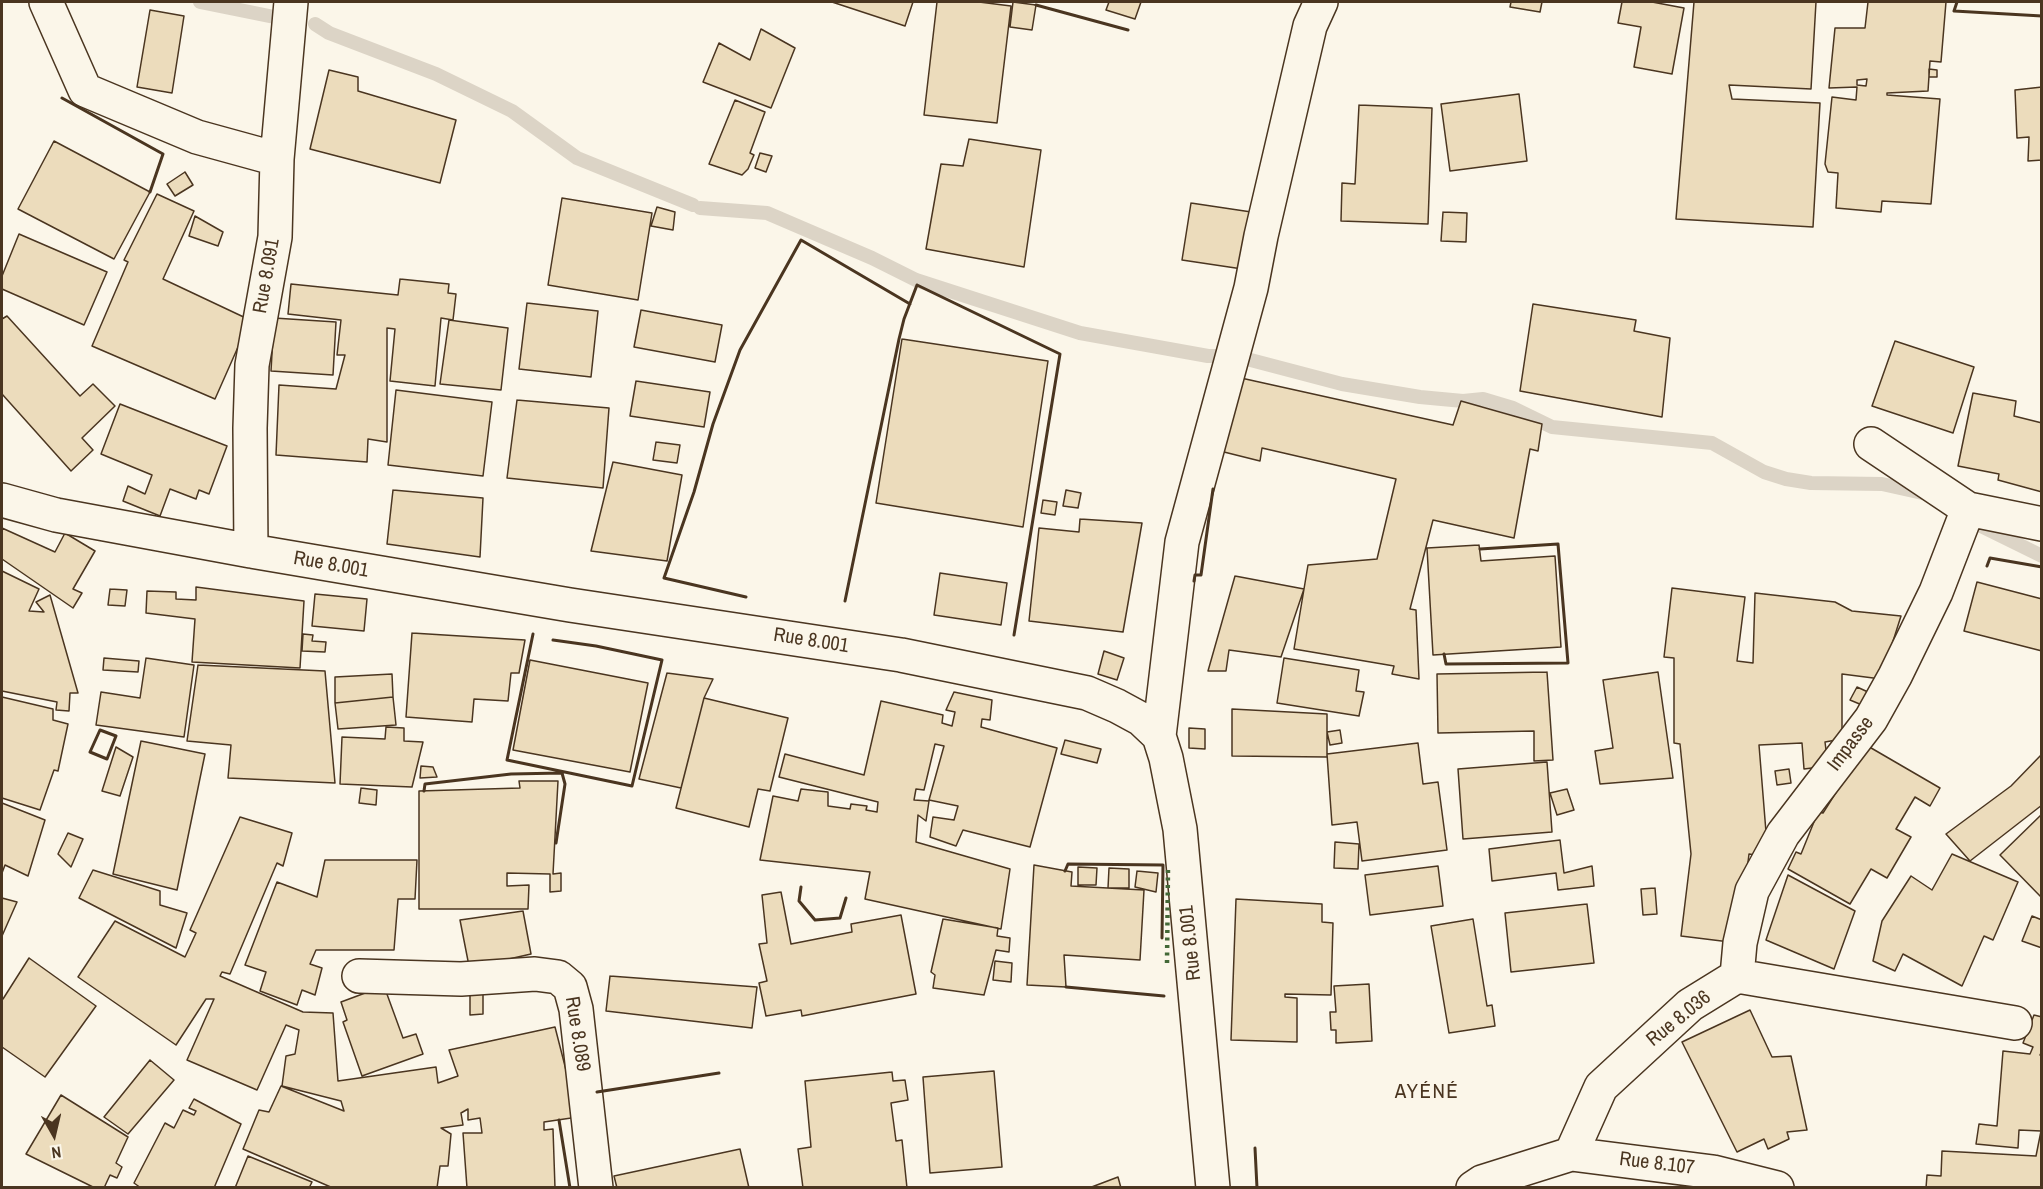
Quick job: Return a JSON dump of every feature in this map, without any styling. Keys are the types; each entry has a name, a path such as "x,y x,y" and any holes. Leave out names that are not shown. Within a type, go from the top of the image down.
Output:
{"street":[{"path":"46,2 85,90 197,137 276,159"},
{"name":"Rue 8.091","path":"251,551 252,365 275,237 276,159 291,2"},
{"path":"1160,736 1182,542 1251,288 1307,38 1321,2"},
{"path":"1871,444 1968,509 2042,524"},
{"name":"Rue 8.001","path":"2,500 56,515 251,551 570,605 901,655 1087,693 1141,719 1160,736 1180,829 1214,1188"},
{"name":"Impasse","path":"1737,976 1740,943 1752,891 1783,834 1871,719 1886,693 1936,592 1968,509"},
{"name":"Rue 8.089","path":"359,976 461,979 535,974 558,977 570,987 576,1009 596,1188"},
{"path":"1737,976 2015,1023"},
{"name":"Rue 8.036","path":"1571,1154 1601,1087 1690,1005 1737,976"},
{"path":"1473,1188 1482,1182 1571,1154"},
{"name":"Rue 8.107","path":"1571,1154 1713,1172 1777,1188"}],"building":[{"path":"832,2 913,2 905,26"},
{"path":"937,2 979,2 1011,6 997,123 924,115"},
{"path":"1013,2 1036,5 1032,30 1010,27"},
{"path":"1109,2 1141,2 1135,19 1106,10"},
{"path":"1511,2 1542,2 1540,12 1510,7"},
{"path":"1622,2 1652,2 1684,8 1672,74 1634,67 1641,27 1618,23"},
{"path":"1694,2 1816,2 1811,89 1729,85 1732,99 1820,103 1813,227 1676,219"},
{"path":"1868,2 1946,2 1941,62 1930,61 1928,91 1887,93 1887,95 1940,99 1931,204 1882,201 1881,212 1836,208 1838,173 1828,172 1825,164 1832,97 1856,100 1857,87 1829,88 1835,28 1865,28","holes":["1867,79 1866,86 1857,85 1857,80"]},
{"path":"150,10 184,16 172,93 137,87"},
{"path":"761,29 795,48 771,108 703,82 719,43 750,60"},
{"path":"1929,69 1937,70 1937,77 1929,77"},
{"path":"329,70 358,77 358,91 456,120 440,183 310,149"},
{"path":"2042,87 2042,160 2028,161 2029,137 2017,138 2015,90"},
{"path":"1519,94 1527,161 1450,171 1441,104"},
{"path":"735,100 765,112 750,153 754,155 748,169 742,175 709,164"},
{"path":"1359,105 1432,108 1428,224 1341,221 1342,183 1355,184"},
{"path":"969,139 1041,150 1024,267 926,249 941,164 963,166"},
{"path":"54,141 150,192 114,259 18,209"},
{"path":"760,153 772,156 766,172 755,168"},
{"path":"185,172 193,185 175,196 167,184"},
{"path":"157,194 194,211 163,279 250,320 215,399 92,346 128,262 124,260"},
{"path":"562,198 652,213 638,300 548,285"},
{"path":"1191,203 1258,213 1249,270 1182,260"},
{"path":"657,207 675,212 673,230 651,226"},
{"path":"1443,212 1467,213 1466,242 1441,241"},
{"path":"195,216 223,232 218,246 189,236"},
{"path":"19,234 107,272 84,325 2,289 2,276"},
{"path":"400,279 449,284 448,293 456,294 453,320 441,318 435,386 390,381 395,329 387,328 387,442 368,439 367,462 276,455 279,385 336,389 345,355 337,355 341,320 288,314 291,284 398,295"},
{"path":"527,303 598,311 591,377 519,369"},
{"path":"1533,304 1636,320 1634,331 1670,338 1662,417 1520,391"},
{"path":"641,310 722,325 715,362 634,347"},
{"path":"7,316 80,396 93,384 115,406 82,438 93,450 71,471 2,394 2,319"},
{"path":"274,318 336,322 333,375 271,371"},
{"path":"449,320 508,328 501,390 440,384"},
{"path":"902,339 1048,361 1023,527 876,503"},
{"path":"1895,341 1974,367 1953,433 1872,406"},
{"path":"1232,376 1453,425 1461,401 1542,424 1538,451 1530,449 1514,538 1433,520 1410,609 1416,610 1419,679 1392,674 1394,666 1294,649 1308,565 1377,559 1396,479 1262,448 1260,461 1212,449"},
{"path":"636,381 710,392 704,427 630,416"},
{"path":"396,390 492,402 483,476 388,465"},
{"path":"1973,393 2016,401 2014,416 2042,423 2042,492 1998,480 1999,474 1958,466"},
{"path":"517,400 609,408 603,488 507,478"},
{"path":"120,404 227,446 209,494 199,490 196,499 170,489 160,516 123,501 128,486 145,494 152,475 101,454"},
{"path":"656,442 680,445 677,463 653,460"},
{"path":"613,462 682,475 667,561 591,551"},
{"path":"393,490 483,498 480,557 387,544"},
{"path":"1066,490 1081,493 1078,508 1063,506"},
{"path":"1043,500 1057,502 1055,515 1041,513"},
{"path":"1080,519 1142,523 1123,632 1029,621 1039,528 1079,532"},
{"path":"2,528 55,552 65,533 95,551 73,589 82,593 73,608 2,559"},
{"path":"1479,545 1481,561 1555,556 1561,647 1433,655 1427,548"},
{"path":"2,571 39,589 29,611 44,612 36,602 50,595 78,693 70,693 69,711 56,710 57,702 2,691"},
{"path":"940,573 1007,583 1001,625 934,615"},
{"path":"1235,576 1304,589 1281,657 1229,650 1226,671 1208,671"},
{"path":"1977,582 2042,599 2042,651 1964,631"},
{"path":"196,587 304,601 300,668 192,662 195,619 146,613 147,591 176,592 176,599 196,600"},
{"path":"1672,588 1745,597 1737,661 1753,663 1755,593 1835,602 1852,611 1901,616 1881,679 1842,674 1842,739 1825,742 1828,766 1804,769 1802,743 1759,745 1768,857 1749,854 1738,943 1681,936 1691,854 1680,744 1674,743 1674,658 1664,657"},
{"path":"110,589 127,590 125,606 108,605"},
{"path":"315,594 367,599 364,631 312,626"},
{"path":"412,633 525,640 519,673 511,673 508,701 474,699 472,722 406,717"},
{"path":"303,634 313,635 312,641 326,642 325,652 302,651"},
{"path":"1104,651 1124,658 1117,680 1098,674"},
{"path":"104,658 139,661 138,672 103,670"},
{"path":"146,658 194,665 184,737 96,725 101,692 140,698"},
{"path":"1284,658 1359,670 1356,691 1364,692 1359,716 1277,703"},
{"path":"530,660 648,683 630,772 513,750"},
{"path":"198,665 325,671 335,783 228,778 231,745 187,741"},
{"path":"1547,672 1553,760 1534,761 1534,731 1438,733 1437,674"},
{"path":"1658,672 1673,778 1600,784 1595,751 1613,748 1603,680"},
{"path":"667,673 713,679 704,698 681,788 639,779"},
{"path":"392,674 393,697 335,703 335,677"},
{"path":"1857,687 1868,692 1862,705 1850,700"},
{"path":"954,692 992,700 990,720 982,719 981,727 1057,748 1030,847 963,830 956,846 930,837 933,817 954,820 958,806 929,800 944,746 935,744 924,790 916,789 914,800 929,801 926,821 918,815 916,842 1010,869 1001,929 865,899 870,872 760,860 773,796 798,801 801,789 828,792 828,806 850,809 851,804 867,806 866,810 877,812 878,802 779,777 785,754 864,775 881,701 943,715 942,723 952,726 955,712 946,710"},
{"path":"2,697 53,709 53,720 68,724 58,771 54,770 40,810 2,798"},
{"path":"393,697 396,725 338,729 335,703"},
{"path":"704,698 788,718 770,791 758,789 749,827 676,808"},
{"path":"1232,709 1327,714 1327,757 1232,756"},
{"path":"386,727 404,728 404,741 423,742 412,787 340,784 342,737 385,739"},
{"path":"1189,728 1205,729 1205,749 1189,748"},
{"path":"1340,730 1342,743 1330,745 1327,732"},
{"path":"1065,740 1101,749 1097,763 1061,754"},
{"path":"141,741 205,754 177,890 113,874"},
{"path":"1418,743 1423,784 1438,782 1447,850 1362,861 1357,822 1332,825 1327,754"},
{"path":"1866,745 1940,788 1930,806 1915,797 1896,829 1911,837 1887,878 1871,869 1850,904 1788,869 1796,852 1801,854 1818,812 1823,813"},
{"path":"116,747 133,757 120,796 102,791"},
{"path":"2042,754 2042,805 1970,861 1946,834 2011,786"},
{"path":"1547,762 1552,832 1463,839 1458,769"},
{"path":"421,766 433,767 437,777 420,778"},
{"path":"1789,769 1791,783 1777,785 1775,771"},
{"path":"519,781 558,781 553,874 561,873 561,891 550,892 550,874 507,873 507,886 529,885 528,909 419,909 419,791 520,788"},
{"path":"361,788 377,790 376,805 359,803"},
{"path":"1567,789 1574,810 1557,815 1550,793"},
{"path":"2,803 45,820 28,876 5,865 2,873"},
{"path":"2042,814 2042,898 2000,855"},
{"path":"240,817 292,833 283,866 277,863 230,974 222,972 220,976 303,1012 333,1013 338,1081 436,1067 438,1083 458,1076 449,1050 555,1027 578,1117 544,1122 544,1130 553,1129 555,1188 467,1188 463,1133 482,1133 480,1118 468,1120 468,1109 461,1113 463,1125 441,1128 451,1134 448,1166 440,1166 437,1188 333,1188 243,1149 259,1110 269,1112 281,1086 344,1111 341,1101 282,1086 286,1056 295,1054 299,1030 286,1025 257,1090 187,1060 214,999 206,999 176,1045 78,977 115,921 185,957 196,933 190,930"},
{"path":"68,833 83,839 71,867 58,854"},
{"path":"1560,840 1564,873 1592,866 1594,886 1558,890 1556,873 1492,881 1489,849"},
{"path":"1335,842 1359,844 1358,869 1334,868"},
{"path":"1952,854 2018,882 1993,940 1984,936 1962,986 1903,954 1895,971 1873,961 1882,921 1911,876 1932,890"},
{"path":"325,860 417,860 415,899 398,899 394,950 316,950 310,964 322,968 315,995 302,990 297,1005 260,991 266,972 245,965 277,882 317,897"},
{"path":"1034,865 1072,872 1071,886 1144,890 1140,960 1064,955 1066,987 1027,985"},
{"path":"1438,866 1443,906 1370,915 1365,875"},
{"path":"1078,867 1097,868 1096,885 1078,885"},
{"path":"1109,868 1129,869 1129,888 1108,888"},
{"path":"93,870 160,891 160,905 187,913 176,948 79,898"},
{"path":"1137,871 1158,873 1156,892 1135,887"},
{"path":"1788,875 1855,911 1834,969 1766,940"},
{"path":"1655,888 1657,914 1643,915 1641,889"},
{"path":"781,892 791,944 852,932 851,924 901,915 916,994 802,1016 801,1010 766,1016 759,983 767,981 759,944 767,943 762,895"},
{"path":"2,898 17,902 2,936"},
{"path":"1236,899 1322,904 1322,922 1333,923 1331,995 1285,994 1285,997 1297,998 1297,1042 1231,1040"},
{"path":"1587,904 1594,963 1511,972 1505,913"},
{"path":"523,911 531,954 509,959 511,972 469,966 460,920"},
{"path":"2032,916 2042,920 2042,948 2022,941"},
{"path":"943,919 998,928 997,936 1010,938 1009,952 996,950 984,995 933,988 935,975 931,972"},
{"path":"1473,919 1487,1006 1492,1005 1495,1026 1449,1033 1431,926"},
{"path":"29,958 96,1006 45,1077 2,1047 2,998"},
{"path":"995,961 1012,963 1011,982 993,980"},
{"path":"610,976 757,987 752,1028 606,1011"},
{"path":"470,984 483,984 483,1014 470,1015"},
{"path":"1369,984 1372,1041 1336,1043 1336,1030 1331,1030 1330,1012 1336,1012 1334,986"},
{"path":"384,986 403,1038 416,1034 423,1054 362,1076 343,1022 347,1020 341,1002"},
{"path":"1750,1010 1772,1057 1791,1056 1807,1130 1787,1132 1789,1139 1768,1149 1764,1139 1737,1152 1682,1042"},
{"path":"2034,1015 2042,1017 2040,1055 2042,1055 2042,1188 1926,1188 1927,1175 1941,1176 1942,1151 2036,1156 2041,1131 2019,1130 2018,1148 1976,1144 1979,1124 1997,1126 2003,1051 2030,1054 2033,1047 2023,1043"},
{"path":"150,1060 174,1080 128,1134 104,1117"},
{"path":"994,1071 1002,1167 930,1173 923,1077"},
{"path":"892,1072 893,1081 905,1080 908,1100 891,1103 896,1141 902,1140 907,1188 803,1188 798,1149 811,1147 805,1081"},
{"path":"61,1095 128,1137 116,1163 122,1167 117,1178 110,1175 104,1188 95,1188 26,1154"},
{"path":"194,1099 241,1124 214,1188 141,1188 134,1183 165,1123 174,1128 183,1110 194,1115 196,1111 189,1108"},
{"path":"740,1149 749,1188 617,1188 614,1176"},
{"path":"248,1156 312,1182 309,1188 235,1188"},
{"path":"1118,1177 1121,1188 1089,1188"}],"waterway":[{"path":"200,2 289,20"},
{"path":"315,24 329,33 436,74 512,111 577,158 693,205"},
{"path":"700,208 767,213 872,258 916,280 1080,333 1208,356 1234,356"},
{"path":"1243,358 1342,384 1420,397 1463,401 1483,399 1513,408 1552,427 1712,443 1764,472 1786,479 1811,483 1882,484 1927,494"},
{"path":"1979,525 2042,556"}],"hedge":[{"path":"1167,963 1168,868"}],"wall":[{"path":"1957,2 1954,11 2042,16"},
{"path":"1036,5 1128,30"},
{"path":"62,98 163,154 150,192"},
{"path":"746,597 664,578 694,492 713,424 740,350 801,240 910,304"},
{"path":"845,601 899,339 917,285 1060,354 1014,635"},
{"path":"1194,581 1195,575 1201,575 1213,489"},
{"path":"1444,654 1446,664 1568,663 1558,544 1480,549"},
{"path":"1987,566 1990,558 2042,567"},
{"path":"533,634 507,760 632,786 662,660 596,646 553,640"},
{"path":"100,730 116,736 107,759 90,752 100,730"},
{"path":"424,791 425,784 511,774 562,773 565,784 556,843"},
{"path":"1065,871 1068,864 1163,865 1162,938"},
{"path":"801,887 799,901 815,920 840,918 846,898"},
{"path":"1066,987 1164,996"},
{"path":"597,1092 719,1073"},
{"path":"559,1120 570,1188"},
{"path":"1255,1148 1257,1188"}],"district":[{"name":"AYÉNÉ","path":"1427,1092"}]}
